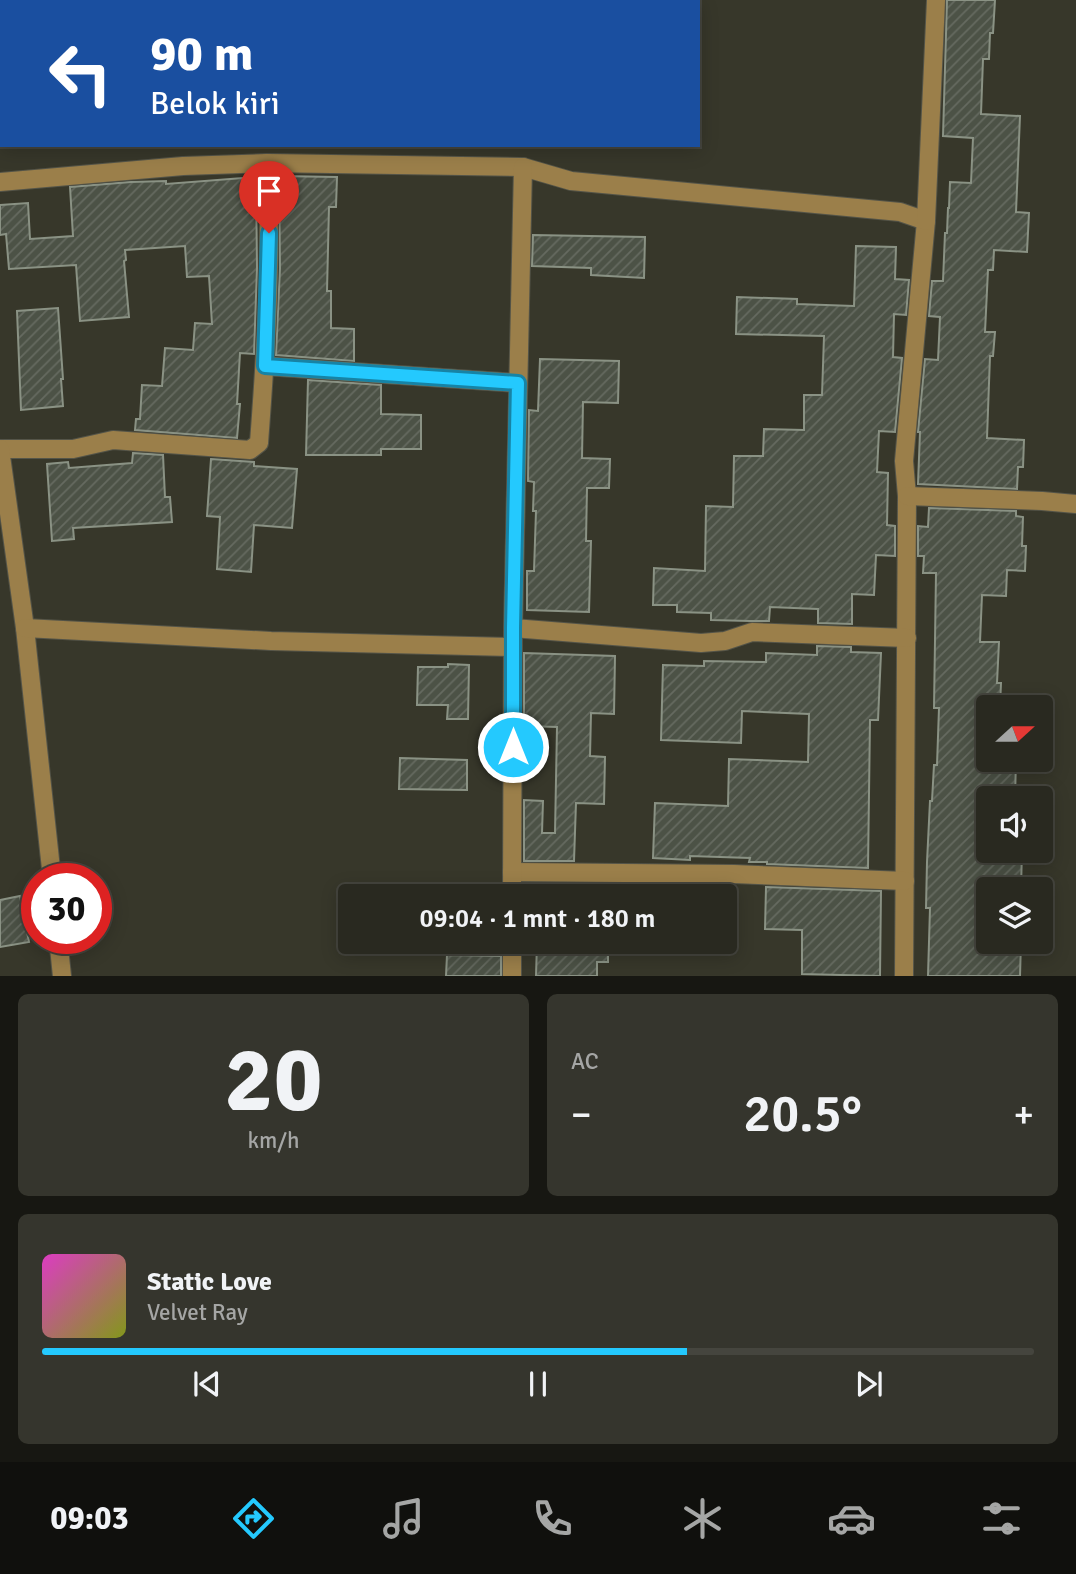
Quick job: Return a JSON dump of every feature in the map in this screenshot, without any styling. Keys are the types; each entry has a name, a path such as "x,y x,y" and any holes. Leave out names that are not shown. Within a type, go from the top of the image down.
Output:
{"street":[{"path":"904,975 907,496 904,461 926,221 936,0"},
{"path":"0,182 183,166 267,163 523,167 571,181 900,212 926,221"},
{"path":"50,863 25,628 0,449 73,449 113,440 250,450 259,443 265,366 270,207 267,163"},
{"path":"512,884 513,628 523,167"},
{"path":"265,366 518,383"},
{"path":"907,496 1076,504"},
{"path":"25,628 271,641 513,647"},
{"path":"513,628 701,643 725,641 752,632 906,638"},
{"path":"512,872 734,874 905,881"},
{"path":"60,954 62,975"},
{"path":"512,954 512,975"}],"building":[{"path":"947,0 995,0 989,59 983,59 981,114 1020,116 1016,212 1029,213 1027,252 994,250 993,270 988,270 985,332 995,332 993,356 990,356 987,438 1024,440 1023,467 1018,467 1017,489 918,484 918,432 925,359 938,360 940,317 929,316 932,281 943,281 950,182 971,183 973,138 943,136"},
{"path":"279,176 337,177 336,207 329,207 327,291 331,291 331,328 354,329 354,361 276,355 280,268"},
{"path":"256,177 254,354 240,353 237,438 135,430 136,419 140,419 142,385 162,386 165,348 193,350 195,323 212,324 209,276 187,277 185,246 125,250 129,317 80,321 76,265 9,269 6,234 0,235 0,205 28,203 30,239 73,236 70,187 131,182 166,181 166,184"},
{"path":"533,235 645,237 644,278 591,275 591,268 532,266"},
{"path":"856,246 896,247 895,279 909,280 906,315 894,314 893,357 902,358 895,432 879,431 877,472 888,473 887,525 895,526 895,556 876,555 874,595 852,594 852,624 818,623 818,609 770,607 769,621 750,621 711,620 711,613 677,612 677,605 653,605 654,568 705,571 706,506 733,507 734,456 763,456 764,429 804,430 804,395 822,395 824,336 736,334 737,297 797,299 797,304 854,306"},
{"path":"58,308 63,406 21,410 17,311"},
{"path":"540,359 619,361 618,403 583,402 582,458 610,459 609,488 587,488 586,541 591,541 589,612 527,610 527,571 534,571 536,511 533,511 534,482 528,481 529,410 538,411"},
{"path":"308,380 381,385 381,414 421,415 421,449 381,449 381,455 306,455"},
{"path":"133,453 163,455 165,497 170,497 172,522 73,528 74,539 52,541 47,464 68,462 69,468 132,463"},
{"path":"211,459 297,469 292,528 254,525 251,572 217,569 220,517 207,516"},
{"path":"929,508 1016,511 1016,516 1023,517 1025,571 1007,570 1006,596 982,595 980,642 999,642 997,683 1001,683 1000,695 976,695 976,772 1016,772 1015,786 976,786 976,863 1022,863 1021,877 976,877 976,954 1021,954 1020,976 928,976 930,908 926,908 927,862 930,801 934,765 937,765 939,708 934,708 936,573 923,573 924,556 918,556 918,526 928,527"},
{"path":"817,646 851,647 851,652 881,653 878,720 870,720 868,868 767,864 749,862 750,858 653,858 655,803 728,806 729,759 808,762 809,714 742,711 741,743 661,740 663,665 704,666 704,661 766,662 766,653 817,655"},
{"path":"524,653 615,656 614,714 591,713 590,756 605,757 604,804 576,803 574,861 524,861 524,800 543,801 542,833 555,833 557,727 524,726"},
{"path":"448,664 469,665 468,719 447,719 448,705 417,705 418,667 448,667"},
{"path":"400,758 467,760 467,790 399,789"},
{"path":"766,887 881,891 880,976 802,974 802,930 765,929"},
{"path":"20,896 21,943 0,947 0,900"},
{"path":"537,954 608,954 608,962 597,962 597,976 536,976"},
{"path":"447,955 501,956 501,976 446,976"}],"route":[{"path":"269,233 265,366 518,383 513,747"}]}
